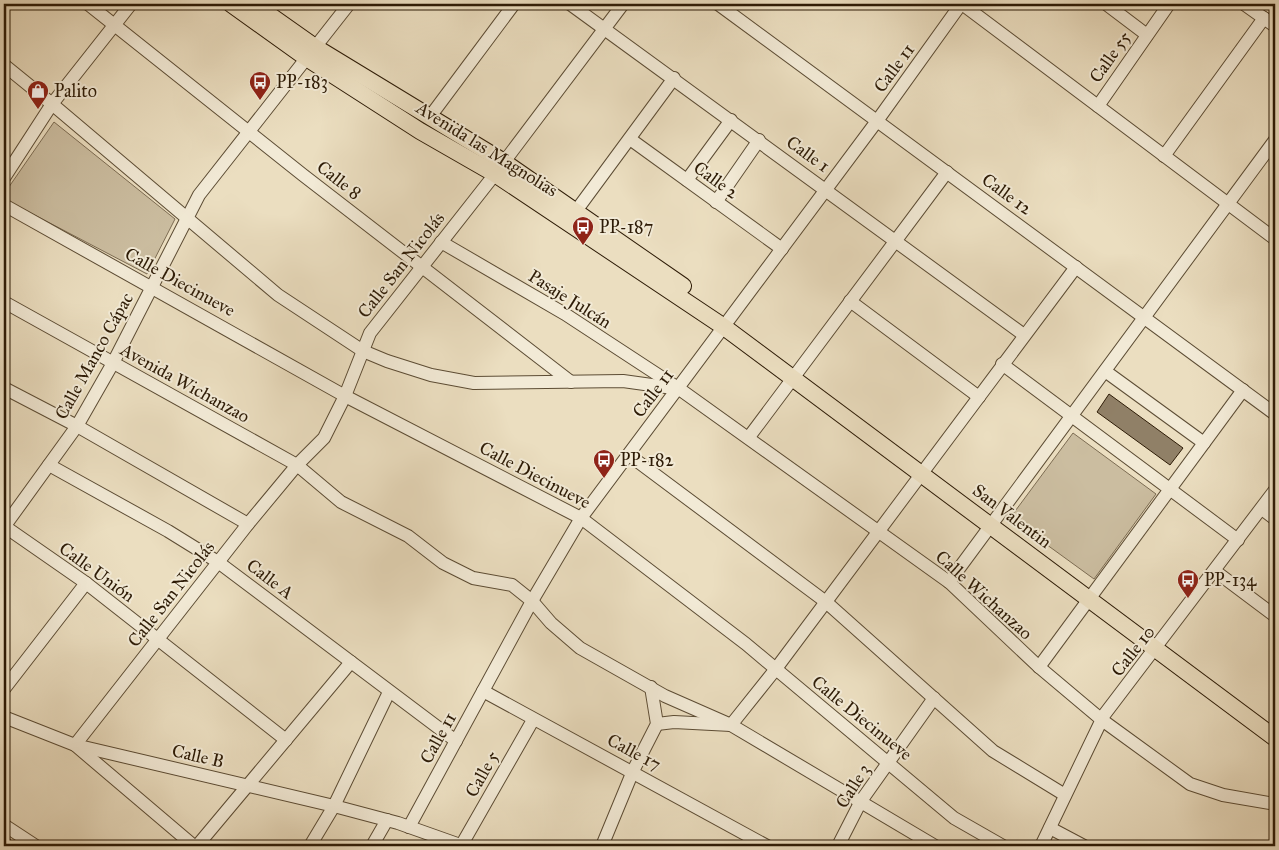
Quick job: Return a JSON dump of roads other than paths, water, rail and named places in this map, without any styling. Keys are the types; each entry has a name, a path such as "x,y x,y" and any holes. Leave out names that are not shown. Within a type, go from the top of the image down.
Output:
{"main road":[{"name":"Avenida las Magnolias","path":"231,4 310,52 430,118 727,323"},
{"name":"Avenida las Magnolias","path":"254,4 310,52 420,131 500,168 576,211 727,323"},
{"name":"San Valentin","path":"727,323 1160,645 1275,725"},
{"name":"San Valentin","path":"1160,645 1275,738"}],"street":[{"name":"Calle 8","path":"88,4 571,382"},
{"path":"4,178 52,104 131,4"},
{"name":"Calle Manco Cápac","path":"4,526 77,426 113,363 186,217 199,195 248,129 349,4"},
{"path":"430,118 514,4"},
{"name":"Calle 1","path":"570,4 1024,335"},
{"name":"Calle San Nicolás","path":"75,745 248,524 297,464 324,438 345,396 370,333 500,168 623,4"},
{"name":"Calle 12","path":"718,4 1275,414"},
{"path":"961,4 1275,239"},
{"name":"Calle 11","path":"409,827 532,601 582,518 877,121 961,4"},
{"path":"1106,4 1147,35"},
{"name":"Calle 55","path":"1098,106 1169,4"},
{"path":"1244,4 1275,26"},
{"path":"1164,156 1264,18"},
{"path":"4,65 278,295 363,351 431,375 474,383 623,381 678,388"},
{"path":"576,211 674,78"},
{"path":"686,180 731,120"},
{"name":"Calle 2","path":"630,139 782,249"},
{"path":"716,202 759,140"},
{"path":"949,582 1275,140"},
{"path":"749,438 947,172"},
{"name":"Calle Diecinueve","path":"4,205 152,286 345,396 582,518 738,638 954,818 1003,846"},
{"name":"Pasaje Julcán","path":"441,242 565,314 678,388"},
{"path":"657,724 674,722 731,725 775,670 1076,267"},
{"path":"850,301 979,397"},
{"name":"Avenida Wichanzao","path":"4,302 297,464 341,502 408,536 443,563 473,578 512,586 532,601 551,622 580,648 651,688 731,725 936,846"},
{"path":"1002,364 1073,415 1238,540"},
{"path":"1105,371 1204,443"},
{"path":"4,388 77,426 248,524"},
{"name":"Calle Wichanzao","path":"678,388 949,582 1039,667 1102,720 1190,784 1222,795 1275,804"},
{"path":"1039,667 1243,390"},
{"path":"628,454 826,602 994,750 1065,795"},
{"name":"Calle A","path":"49,465 168,531 218,562 456,741"},
{"name":"Calle 10","path":"1040,846 1102,720 1275,490"},
{"path":"1262,509 1275,518"},
{"name":"Calle Unión","path":"4,526 86,583 286,740"},
{"path":"1215,571 1275,616"},
{"path":"5,684 86,583"},
{"path":"75,745 195,846 248,786 351,662"},
{"path":"602,846 633,772 657,724 651,688"},
{"name":"Calle 17","path":"483,691 533,720 633,772 767,846"},
{"path":"310,846 334,806 389,692"},
{"name":"Calle 3","path":"838,846 861,801 934,698"},
{"name":"Calle B","path":"4,717 75,745 334,806 387,820 462,846"},
{"name":"Calle 5","path":"462,846 533,720"},
{"path":"372,846 387,820"},
{"path":"4,825 36,846"},
{"path":"1050,828 1084,846"}],"place":[{"name":"PP-183","path":"260,101"},
{"name":"Palito","path":"38,110"},
{"name":"PP-187","path":"583,246"},
{"name":"PP-182","path":"604,479"},
{"name":"PP-134","path":"1188,599"}]}
